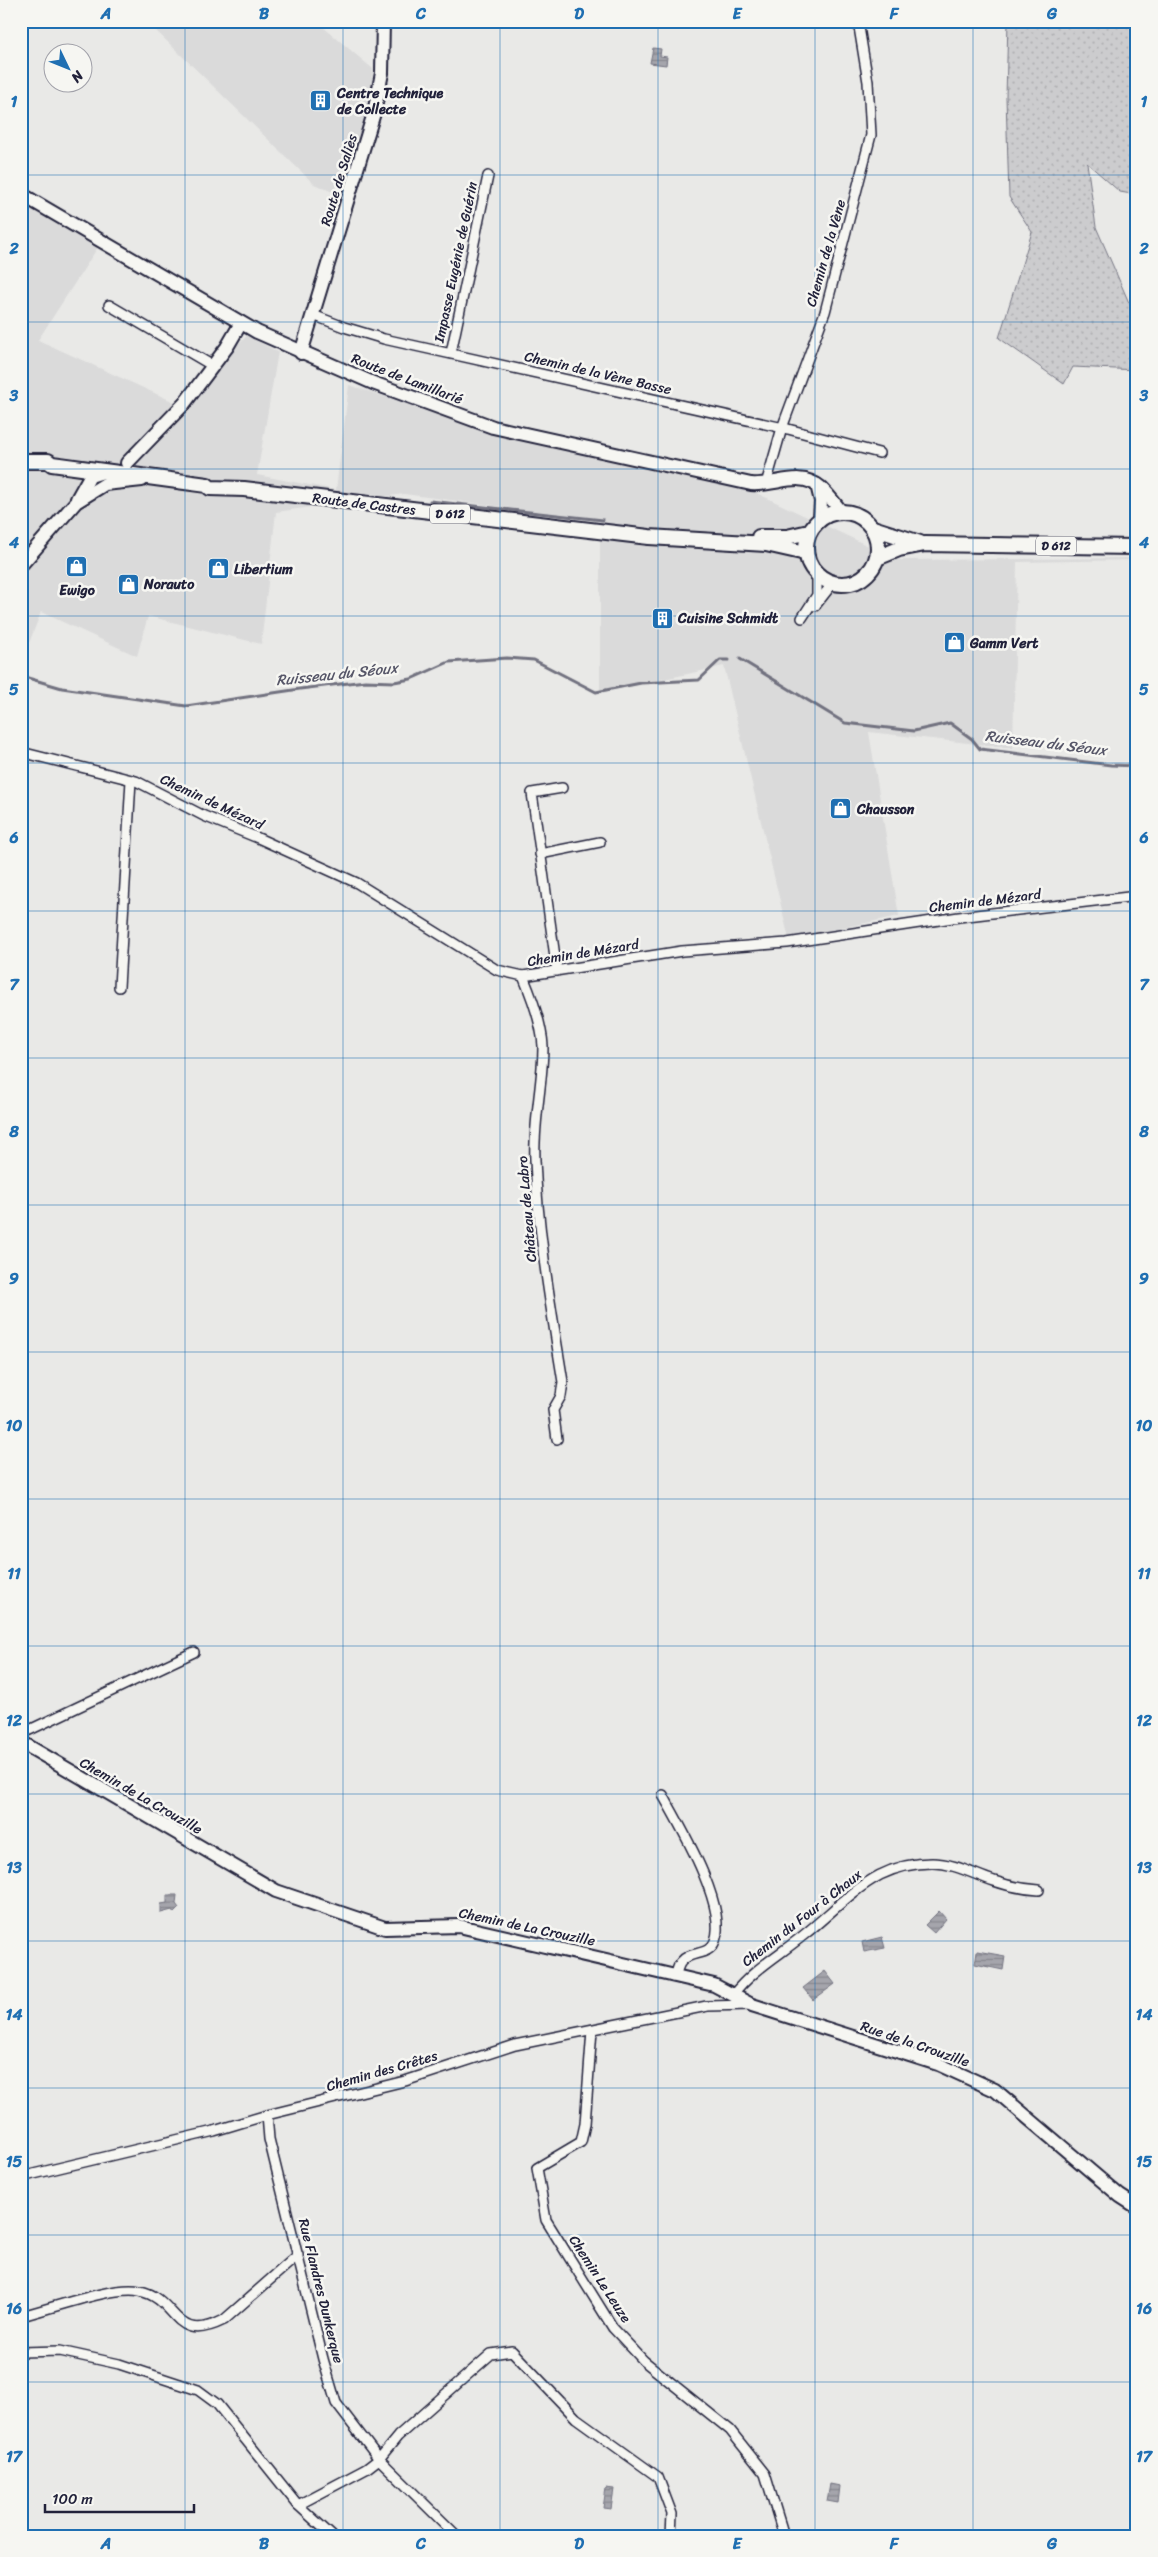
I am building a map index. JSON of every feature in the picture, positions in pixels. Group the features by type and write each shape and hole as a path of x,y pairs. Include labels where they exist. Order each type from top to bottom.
{"main road":[{"name":"Route de Castres","path":"21,461 48,461 52,464 103,472 207,484 210,488 244,489 669,539 766,544 806,554"},
{"path":"841,511 860,516 872,528 877,543 877,558 872,568 860,579 844,584 833,583 818,574 806,554 809,532 820,518 841,511"},
{"name":"D 612","path":"872,528 925,544"},
{"name":"Route de Castres","path":"604,530 767,537 787,537 809,532"},
{"name":"D 612","path":"877,558 899,549 925,544 1137,547"}],"street":[{"name":"Route de Saliès","path":"302,353 374,113 382,73 383,21"},
{"name":"Chemin de la Vène","path":"766,484 782,428 825,312 871,135 868,82 858,21"},
{"name":"Impasse Eugénie de Guérin","path":"451,353 488,176"},
{"name":"Route de Lamillarié","path":"21,194 241,323 302,353 493,427 720,478 766,484 800,478 817,485"},
{"path":"109,305 214,366"},
{"name":"Chemin de la Vène Basse","path":"313,315 378,337 655,401 782,428 879,453"},
{"path":"127,463 170,421 214,366 241,323"},
{"path":"21,564 76,502 90,476 103,472"},
{"path":"76,502 105,484 171,480"},
{"path":"817,485 841,511"},
{"path":"817,485 821,501 820,518"},
{"path":"818,574 818,594 802,618 828,592 833,583"},
{"name":"Chemin de Mézard","path":"21,752 131,780 204,816 357,883 498,970 523,976 682,951 787,943 959,917 1137,896"},
{"path":"118,986 131,780"},
{"path":"558,971 532,793 562,788"},
{"path":"540,854 600,842"},
{"name":"Château de Labro","path":"523,976 530,992 543,1043 534,1154 536,1193 563,1382 561,1396 553,1410 557,1439"},
{"path":"21,1734 194,1652"},
{"name":"Chemin de La Crouzille","path":"21,1742 276,1891 384,1928 460,1926 568,1950 672,1977 714,1985 734,1996"},
{"path":"663,1796 700,1861 718,1922 715,1942 706,1952 690,1956 681,1962 675,1976 672,1977"},
{"name":"Chemin du Four à Chaux","path":"734,1996 750,1976 868,1882 895,1869 909,1865 938,1864 956,1867 1006,1885 1039,1890"},
{"name":"Rue de la Crouzille","path":"734,1996 752,2006 938,2064 995,2090 1120,2196 1137,2207"},
{"name":"Chemin des Crêtes","path":"21,2177 214,2132 267,2115 405,2081 515,2045 707,2006 752,2006"},
{"name":"Chemin Le Leuze","path":"592,2030 585,2124 581,2142 537,2168 546,2220 613,2328 644,2361 730,2430 765,2474 784,2536"},
{"name":"Rue Flandres Dunkerque","path":"267,2115 269,2139 322,2359 336,2403 379,2459 457,2536"},
{"path":"21,2316 122,2290 140,2291 158,2297 184,2325 210,2327 224,2320 298,2255"},
{"path":"21,2352 60,2351 119,2364 198,2390 217,2404 298,2504 332,2536"},
{"path":"298,2504 366,2469 379,2459 398,2436 491,2354 512,2351 576,2418 658,2477 672,2514 671,2536"}],"shaded area":[{"path":"146,21 316,21 373,69 370,97 342,196 314,184"},
{"path":"1008,21 1137,21 1137,195 1120,192 1087,163 1096,227 1137,321 1137,370 1073,367 1064,384 999,338 1032,232 1009,197 1006,97"},
{"path":"653,48 661,49 660,56 667,57 666,65 650,63"},
{"path":"21,201 98,247 38,340 174,402 247,336 278,352 257,475 336,490 349,385 501,434 750,490 898,560 1137,558 1137,560 1017,562 1013,748 869,732 899,916 789,939 724,666 600,693 600,520 404,494 276,512 261,644 148,616 137,656 41,612 21,664"},
{"path":"167,1895 177,1895 176,1904 179,1908 174,1913 172,1910 161,1913 161,1904 167,1903"},
{"path":"939,1911 946,1919 934,1933 925,1925"},
{"path":"882,1937 885,1948 864,1952 862,1942"},
{"path":"977,1951 1005,1956 1003,1970 975,1964"},
{"path":"825,1971 835,1984 813,2000 803,1988"},
{"path":"830,2484 840,2486 838,2503 827,2501"},
{"path":"606,2488 614,2489 611,2509 603,2508"}],"waterway":[{"path":"430,501 603,520"},
{"name":"Ruisseau du Séoux","path":"21,676 62,688 186,706 365,681 394,682 411,679 449,662 507,658 534,660 596,692 641,683 699,680 720,660 729,660"},
{"name":"Ruisseau du Séoux","path":"740,659 845,723 914,731 950,723 972,739 980,749 1111,765 1137,766"}],"place":[{"name":"Centre Technique de Collecte","path":"321,101"},
{"name":"Ewigo","path":"77,567"},
{"name":"Libertium","path":"218,569"},
{"name":"Norauto","path":"128,584"},
{"name":"Cuisine Schmidt","path":"662,618"},
{"name":"Gamm Vert","path":"954,643"},
{"name":"Chausson","path":"841,809"}]}
